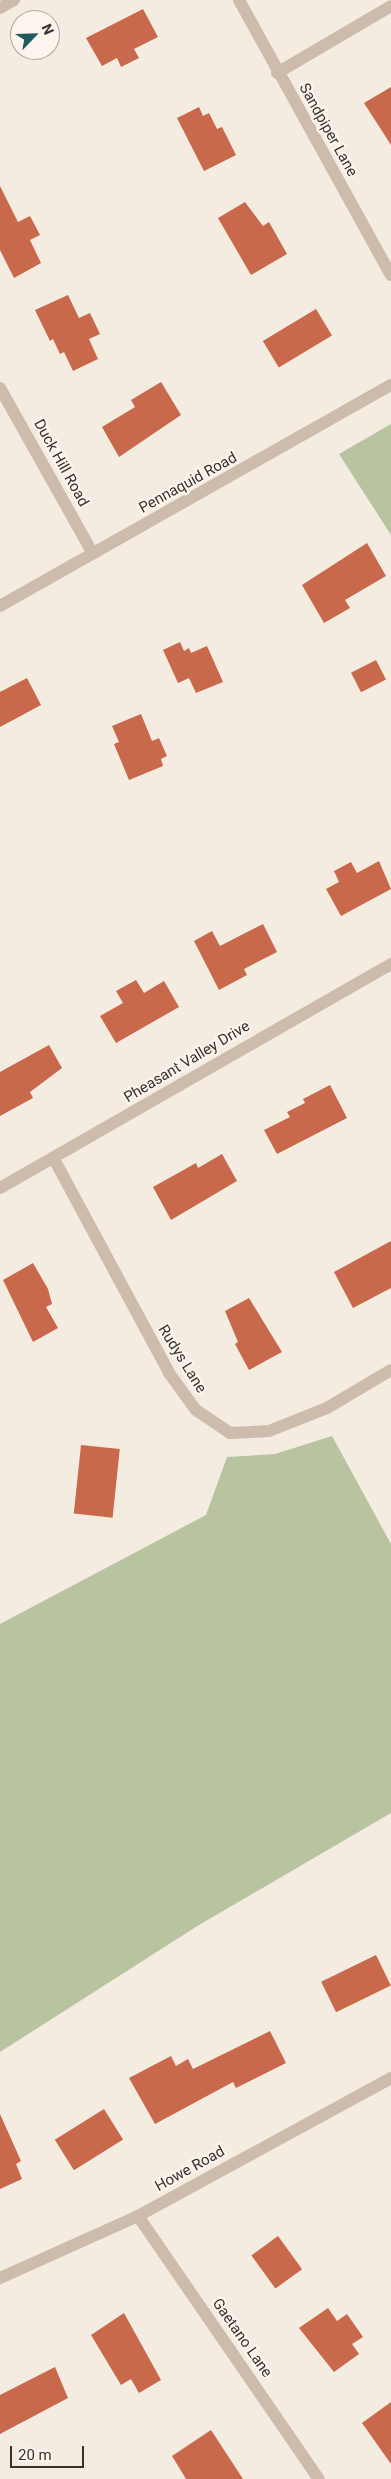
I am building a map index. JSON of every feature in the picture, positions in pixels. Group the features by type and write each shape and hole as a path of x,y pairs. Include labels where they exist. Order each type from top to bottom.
{"street":[{"path":"0,8 14,0"},
{"name":"Sandpiper Lane","path":"239,0 277,73 391,276"},
{"path":"277,73 391,6"},
{"name":"Pennaquid Road","path":"0,606 391,386"},
{"name":"Duck Hill Road","path":"0,388 93,554"},
{"name":"Pheasant Valley Drive","path":"0,1188 54,1159 391,964"},
{"name":"Rudys Lane","path":"54,1159 169,1373 196,1410 230,1433 269,1431 327,1408 391,1370"},
{"name":"Howe Road","path":"0,2278 138,2216 391,2078"},
{"name":"Gaetano Lane","path":"138,2216 319,2479"}],"green space":[{"path":"391,424 391,535 339,454"},
{"path":"332,1436 391,1544 391,1813 199,1925 0,2052 0,1624 206,1515 227,1457 275,1454"}],"building":[{"path":"143,9 158,37 134,49 139,58 121,67 117,58 102,66 86,38"},
{"path":"391,87 391,145 364,103"},
{"path":"199,107 203,116 209,113 217,129 222,127 236,155 204,171 177,118"},
{"path":"0,186 18,222 30,216 40,235 30,240 41,263 14,278 0,250"},
{"path":"245,202 263,226 269,222 287,254 251,275 218,218"},
{"path":"68,295 79,318 90,313 100,334 89,339 98,359 73,371 64,352 60,354 53,339 50,341 35,310"},
{"path":"316,309 332,336 279,368 263,341"},
{"path":"161,382 181,415 119,457 102,427 135,407 131,400"},
{"path":"367,543 386,576 345,600 350,608 324,623 302,585"},
{"path":"180,642 184,651 189,648 191,653 207,646 223,682 196,693 189,678 178,683 163,650"},
{"path":"376,660 386,680 361,692 351,673"},
{"path":"27,678 41,705 0,727 0,692"},
{"path":"141,714 152,741 159,738 167,756 161,759 163,766 129,780 114,744 119,742 112,726"},
{"path":"379,861 391,889 341,916 326,889 339,882 334,871 351,862 357,873"},
{"path":"263,924 277,952 244,969 247,975 219,990 194,941 212,931 220,946"},
{"path":"136,980 144,993 164,981 179,1007 116,1043 100,1016 123,1003 116,991"},
{"path":"49,1045 62,1068 30,1092 33,1098 0,1116 0,1072"},
{"path":"330,1085 347,1118 277,1154 264,1130 290,1117 287,1112 305,1103 303,1099"},
{"path":"222,1154 237,1181 171,1220 153,1187 196,1163 198,1168"},
{"path":"391,1241 391,1288 353,1308 334,1272"},
{"path":"33,1263 48,1289 52,1304 46,1307 58,1328 33,1342 3,1280"},
{"path":"249,1298 282,1352 249,1370 235,1344 238,1342 225,1311"},
{"path":"81,1445 120,1449 113,1518 74,1514"},
{"path":"376,1955 391,1986 336,2012 321,1982"},
{"path":"270,2031 286,2063 236,2088 233,2082 155,2124 129,2078 171,2056 176,2066 188,2059 193,2069"},
{"path":"104,2109 123,2140 74,2170 55,2140"},
{"path":"0,2114 21,2161 16,2164 22,2179 0,2189"},
{"path":"278,2236 302,2269 275,2289 251,2255"},
{"path":"328,2308 337,2321 347,2314 363,2337 352,2344 359,2354 334,2372 299,2328"},
{"path":"124,2313 161,2380 139,2393 131,2379 121,2385 91,2335"},
{"path":"55,2367 68,2398 0,2434 0,2395"},
{"path":"391,2402 391,2464 362,2423"},
{"path":"211,2430 243,2479 186,2479 172,2456"}]}
